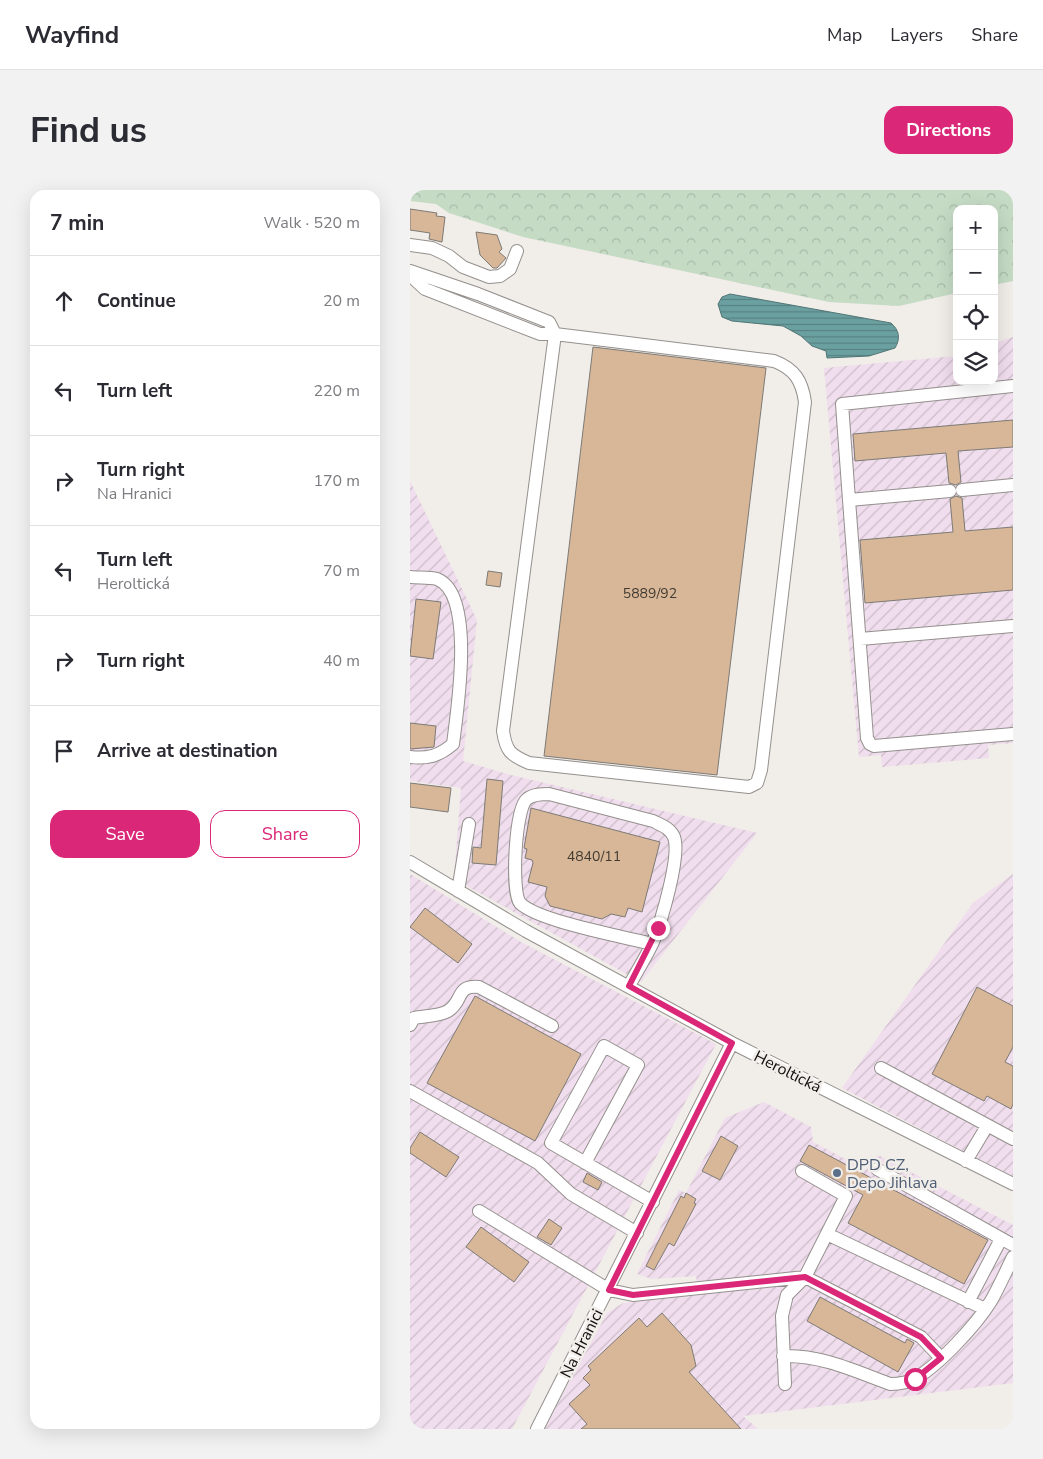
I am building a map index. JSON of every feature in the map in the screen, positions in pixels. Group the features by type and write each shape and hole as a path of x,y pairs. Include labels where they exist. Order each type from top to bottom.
{"street":[{"path":"410,245 432,248 449,256 463,268 489,277 500,276 510,270 517,251"},
{"path":"410,271 478,294 549,322 555,334 503,731 506,746 514,757 529,763 749,787 757,783 761,770 805,402 803,386 795,373 785,365 774,361 555,334 540,334 426,289 410,275"},
{"path":"1013,386 842,404 867,738 870,744 874,746 1013,734"},
{"path":"849,500 1013,485"},
{"path":"410,577 438,580 450,592 458,605 462,655 453,744 440,755 423,759 410,757"},
{"path":"860,639 1013,626"},
{"path":"629,986 652,944 658,928 676,850 673,836 666,827 653,821 549,794 539,794 527,799 523,804 518,822 514,891 520,903 545,917 652,944"},
{"path":"458,891 469,824"},
{"name":"Heroltická","path":"410,862 526,931 732,1043 1013,1184"},
{"path":"410,1025 414,1018 447,1012 453,1007 462,991 469,986 480,987 552,1026"},
{"name":"Na Hranici","path":"537,1429 638,1233 732,1043"},
{"path":"585,1163 638,1065 604,1046 551,1143 585,1163 653,1202"},
{"path":"881,1068 1013,1138"},
{"path":"410,1091 538,1162 571,1194 638,1233"},
{"path":"966,1160 988,1126"},
{"path":"877,1170 1013,1245"},
{"path":"785,1384 782,1316 787,1296 805,1277 846,1196 802,1172"},
{"path":"479,1211 609,1290 633,1295 805,1277 921,1337 941,1358"},
{"path":"827,1234 985,1309"},
{"path":"968,1302 1001,1239"},
{"path":"783,1356 806,1355 824,1359 890,1384 902,1384 915,1379 941,1358 985,1309 1013,1257"}],"shaded area":[{"path":"1013,337 1013,743 988,745 989,758 882,767 881,755 859,757 824,368 953,356 953,385 998,385 998,342"},
{"path":"410,481 477,620 463,761 511,775 757,833 641,982 454,879 461,788 410,781"},
{"path":"410,874 521,942 716,1044 512,1429 410,1429"},
{"path":"1013,874 1013,1177 842,1088 973,903"},
{"path":"764,1102 811,1127 813,1142 866,1170 878,1155 1013,1225 1013,1383 743,1416 758,1429 544,1429 607,1313 623,1303 699,1295 696,1276 652,1279 637,1274 679,1190 686,1193 725,1118"}],"green space":[{"path":"410,190 1013,190 1013,281 998,284 998,205 953,205 953,294 899,306 829,302 523,237 449,213 436,204 410,201"}],"water":[{"path":"730,294 891,323 896,328 898,341 895,348 869,356 827,358 826,351 812,346 801,336 783,326 732,321 722,317 718,304 722,297"}],"building":[{"path":"410,209 437,213 436,216 445,217 442,242 429,239 430,233 410,230"},
{"path":"476,232 497,235 502,249 499,252 506,258 497,268 493,268 480,255"},
{"path":"593,347 766,368 717,775 544,756"},
{"path":"1013,420 1013,447 958,451 961,482 956,485 949,483 946,453 855,461 853,434"},
{"path":"956,496 962,498 965,531 1013,527 1013,590 865,603 860,540 953,532 950,499"},
{"path":"488,571 502,573 500,587 486,585"},
{"path":"416,599 441,602 433,659 410,656"},
{"path":"410,723 436,726 434,747 410,749"},
{"path":"487,779 503,781 496,865 472,863 473,847 481,848"},
{"path":"410,783 451,788 448,812 410,807"},
{"path":"531,808 660,842 642,912 628,908 625,917 611,914 602,919 550,906 545,896 547,887 528,882 533,863 532,860 525,858 527,849 524,848"},
{"path":"425,908 472,944 458,963 410,927"},
{"path":"977,987 1013,1006 1013,1047 1005,1062 1013,1066 1013,1104 1011,1109 987,1096 984,1101 932,1074"},
{"path":"475,996 581,1054 535,1141 427,1083"},
{"path":"420,1132 459,1157 446,1177 410,1153 410,1148"},
{"path":"721,1136 738,1146 720,1180 702,1171"},
{"path":"809,1145 988,1240 964,1284 848,1223 863,1195 800,1161"},
{"path":"587,1173 602,1182 598,1190 583,1182"},
{"path":"686,1193 696,1199 694,1203 696,1204 674,1246 669,1243 654,1270 646,1266 681,1196 684,1198"},
{"path":"549,1219 562,1228 551,1245 537,1237"},
{"path":"481,1227 529,1262 514,1282 466,1247"},
{"path":"820,1297 905,1343 907,1339 914,1343 898,1372 807,1321"},
{"path":"662,1313 691,1345 696,1366 689,1372 741,1429 581,1429 587,1424 569,1404 590,1385 583,1378 591,1370 588,1366 639,1318 647,1327"}],"place":[{"name":"DPD CZ, Depo Jihlava","path":"837,1173"}],"route":[{"path":"658,928 652,944 629,986 732,1043 609,1290 633,1295 805,1277 921,1337 941,1358 915,1379"}]}
